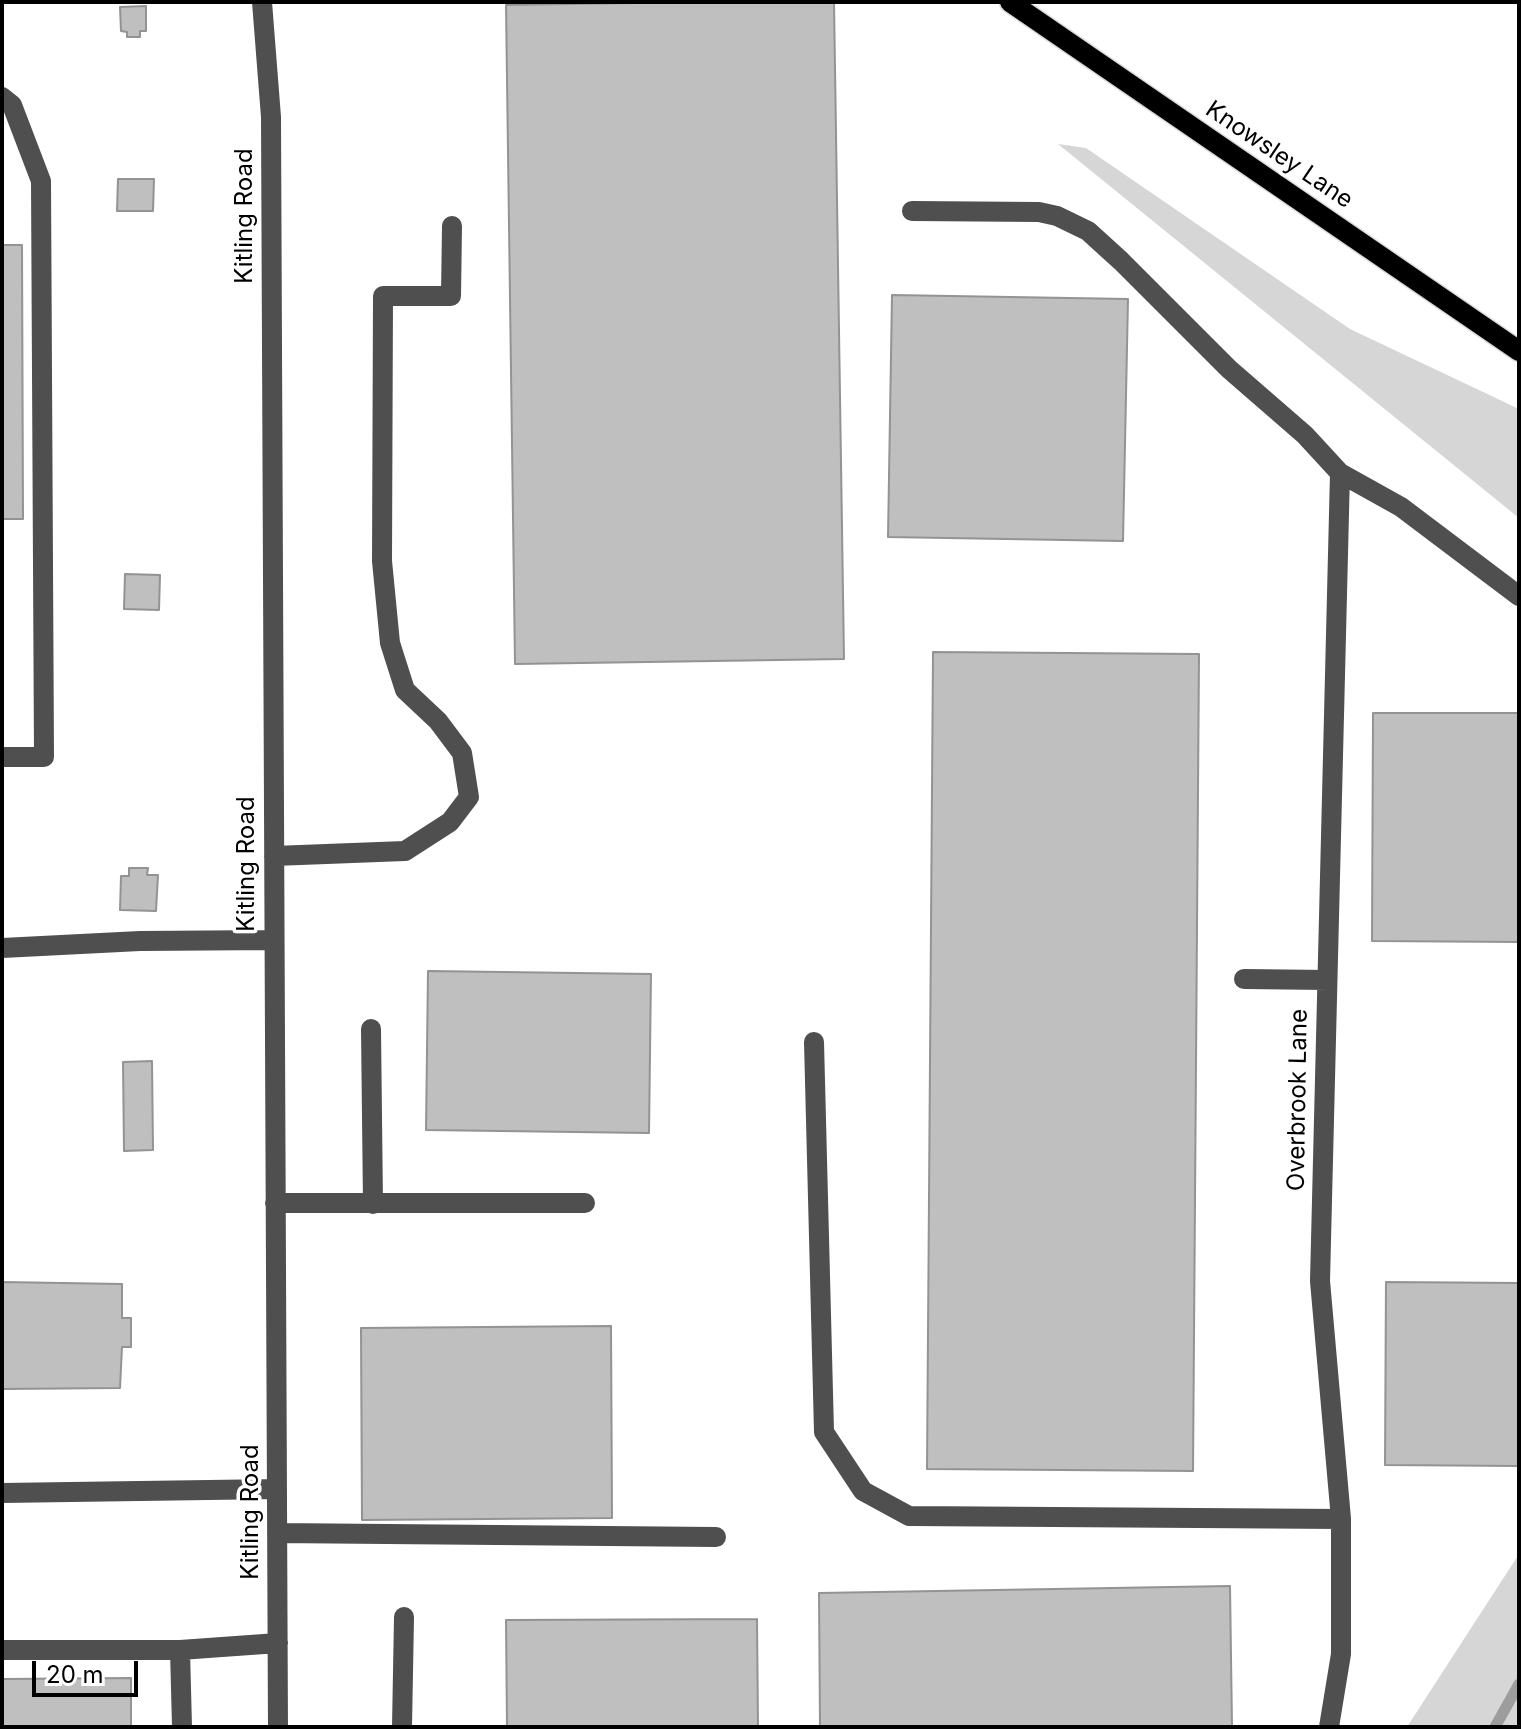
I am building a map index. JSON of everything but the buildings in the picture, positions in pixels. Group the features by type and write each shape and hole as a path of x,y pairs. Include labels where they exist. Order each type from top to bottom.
{"main road":[{"name":"Knowsley Lane","path":"1010,2 1519,351"}],"street":[{"name":"Kitling Road","path":"262,2 271,117 278,1727"},
{"path":"2,97 12,105 41,181 44,757 2,757"},
{"path":"912,211 1039,212 1057,216 1088,231 1229,369 1305,435 1340,473 1401,507 1519,596"},
{"path":"274,856 405,851 450,822 469,797 462,753 438,721 405,690 390,643 382,561 383,296 451,296 452,226"},
{"name":"Overbrook Lane","path":"1329,1727 1341,1654 1341,1519 1320,1281 1340,473"},
{"path":"2,948 140,941 273,940"},
{"path":"1244,979 1327,980"},
{"path":"371,1029 373,1204"},
{"path":"814,1042 824,1432 863,1491 909,1516 1341,1519"},
{"path":"275,1203 585,1203"},
{"path":"2,1493 277,1489"},
{"path":"277,1533 716,1537"},
{"path":"402,1727 404,1617"},
{"path":"2,1650 180,1650 278,1643"},
{"path":"180,1650 182,1727"}],"shaded area":[{"path":"1058,144 1086,148 1350,329 1519,409 1519,518"},
{"path":"1519,1554 1519,1727 1407,1727"}],"waterway":[{"path":"1495,1727 1519,1684"}]}
